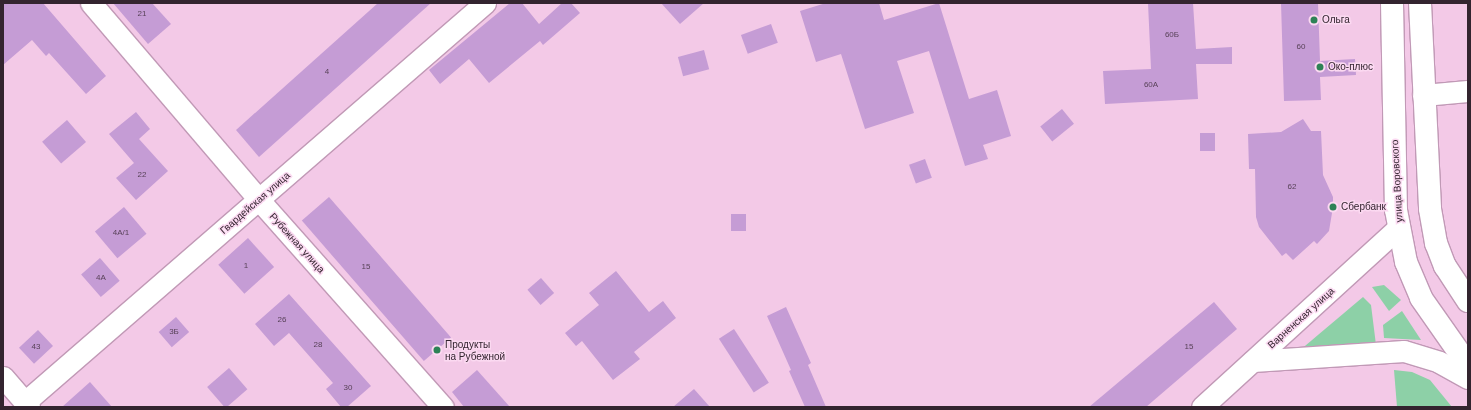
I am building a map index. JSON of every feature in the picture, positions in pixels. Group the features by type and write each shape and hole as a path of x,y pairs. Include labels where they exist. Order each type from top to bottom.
{"main road":[{"name":"улица Воровского","path":"1392,3 1396,200 1399,227 1406,262 1421,298 1468,365"},
{"path":"1420,3 1423,95 1430,209 1436,243 1451,279 1468,301"}],"street":[{"name":"Рубежная улица","path":"91,3 258,200 443,407"},
{"name":"Гвардейская улица","path":"27,405 258,200 485,3"},
{"path":"1423,95 1468,90"},
{"name":"Варненская улица","path":"1202,407 1399,227"},
{"path":"1253,361 1404,351 1439,362 1468,378"},
{"path":"3,377 27,405"}],"green space":[{"path":"1384,285 1401,300 1389,311 1372,287"},
{"path":"1363,297 1371,305 1376,345 1299,351"},
{"path":"1402,311 1421,340 1384,338 1383,325"},
{"path":"1394,370 1412,372 1430,380 1452,407 1397,407"}],"building":[{"path":"3,3 43,3 106,76 86,94 49,53 46,56 32,40 3,65"},
{"path":"113,3 152,3 171,24 148,44"},
{"path":"378,3 431,3 259,157 236,130"},
{"path":"510,3 522,3 539,24 562,3 571,3 580,13 543,45 540,41 489,83 469,59 440,84 429,70"},
{"path":"661,3 704,3 680,24"},
{"path":"826,3 879,3 884,20 939,3 969,99 997,90 1011,136 983,145 988,159 965,166 929,51 897,61 914,113 865,129 841,54 816,62 800,11"},
{"path":"1148,3 1193,3 1196,49 1232,47 1232,64 1196,64 1198,99 1105,104 1103,71 1151,69"},
{"path":"1281,3 1318,3 1320,61 1355,59 1356,75 1320,77 1321,100 1284,101"},
{"path":"771,24 778,43 748,54 741,35"},
{"path":"704,50 709,69 683,76 678,57"},
{"path":"1062,109 1074,124 1052,141 1040,127"},
{"path":"136,112 150,129 139,139 168,171 136,200 116,178 134,163 109,134"},
{"path":"1303,119 1311,131 1321,131 1323,175 1333,197 1333,207 1329,231 1317,244 1314,241 1293,260 1286,253 1282,256 1259,227 1256,217 1255,169 1249,169 1248,134 1281,132"},
{"path":"67,120 86,142 61,164 42,142"},
{"path":"1200,133 1215,133 1215,151 1200,151"},
{"path":"925,159 932,178 916,184 909,165"},
{"path":"329,197 451,337 424,361 302,221"},
{"path":"124,207 146,234 117,258 95,231"},
{"path":"731,214 746,214 746,231 731,231"},
{"path":"248,238 274,267 244,294 218,265"},
{"path":"100,258 120,281 101,297 81,274"},
{"path":"616,271 649,312 663,301 676,318 634,352 640,359 613,380 582,341 576,346 565,333 599,305 589,293"},
{"path":"541,278 554,293 541,305 527,290"},
{"path":"289,294 371,386 347,407 341,407 326,389 333,383 289,333 274,346 255,324"},
{"path":"1214,302 1237,329 1146,407 1089,407"},
{"path":"786,307 811,363 808,365 826,407 805,407 789,371 791,370 767,316"},
{"path":"176,317 189,332 172,347 159,332"},
{"path":"734,329 769,383 754,392 719,339"},
{"path":"38,330 53,346 34,364 19,348"},
{"path":"229,368 247,389 227,407 224,407 207,387"},
{"path":"477,370 510,407 464,407 452,392"},
{"path":"90,382 112,407 62,407"},
{"path":"694,389 710,407 673,407"}],"place":[{"name":"Ольга","path":"1314,20"},
{"name":"Око-плюс","path":"1320,67"},
{"name":"Сбербанк","path":"1333,207"},
{"name":"Продукты на Рубежной","path":"437,350"}]}
